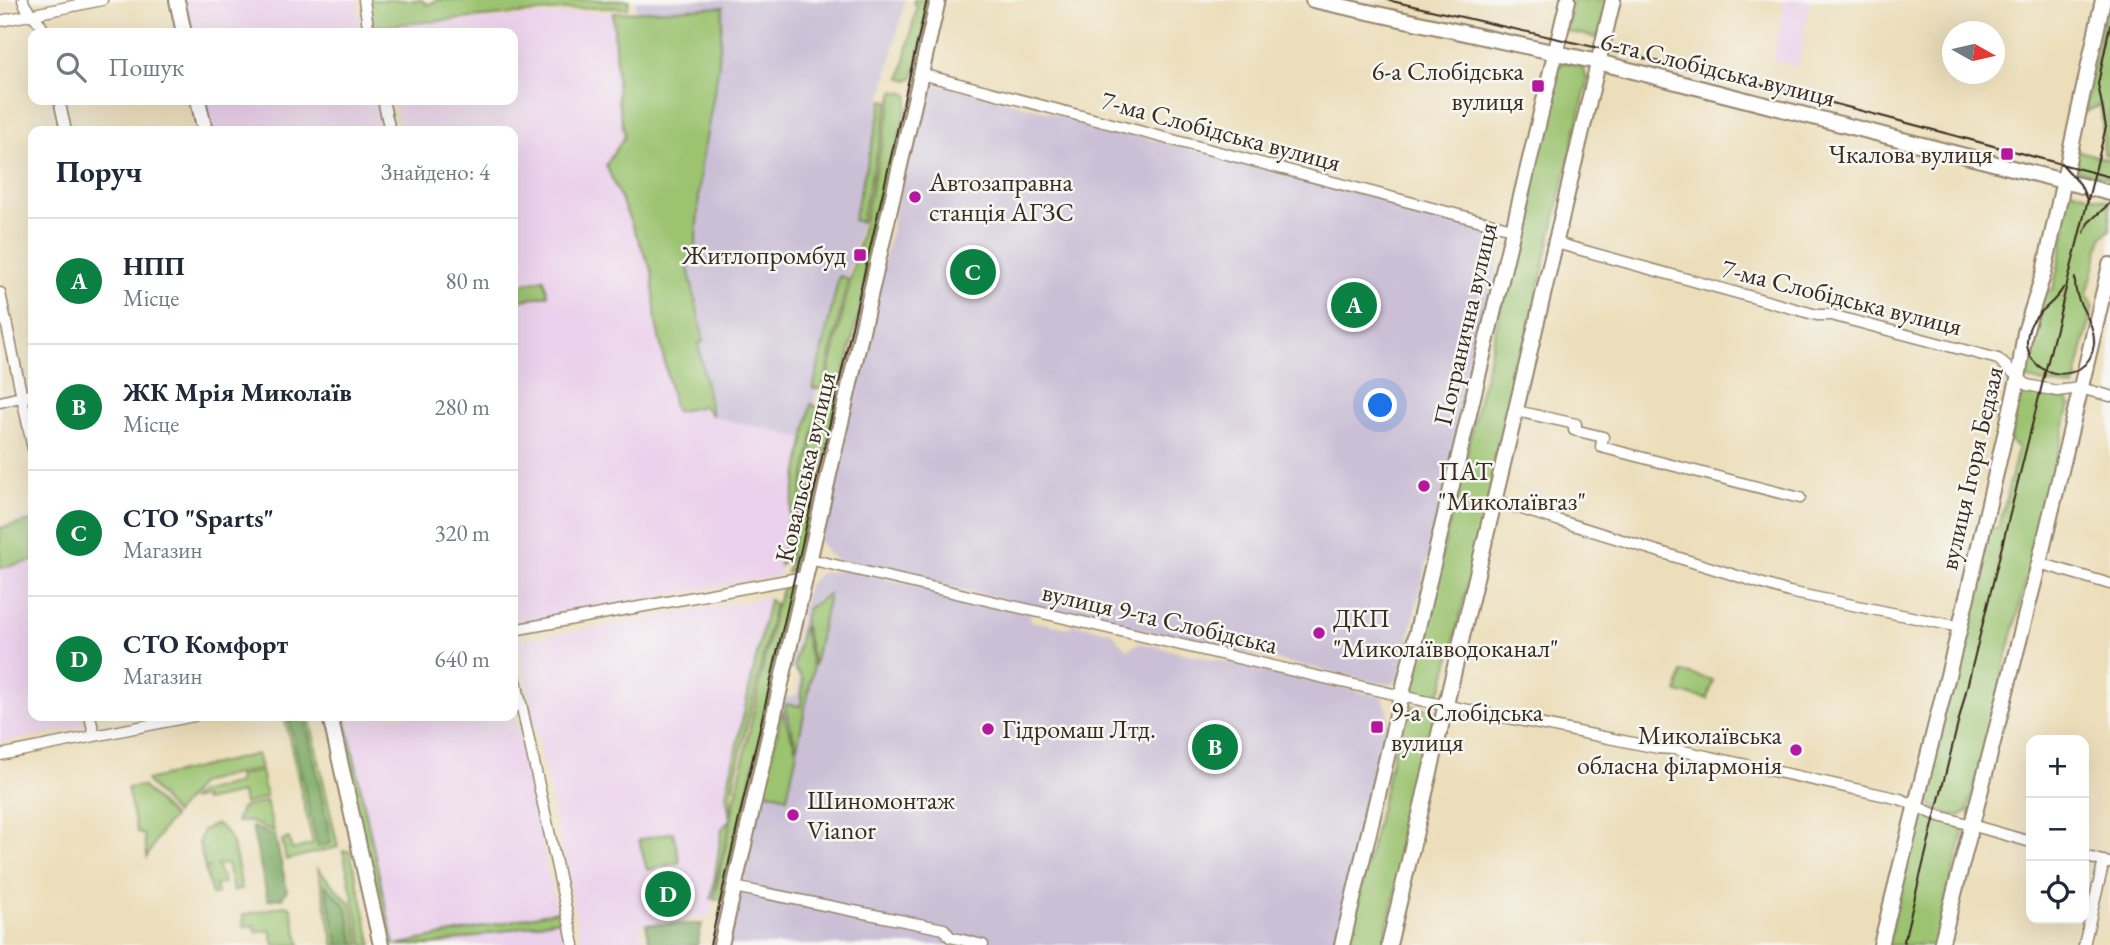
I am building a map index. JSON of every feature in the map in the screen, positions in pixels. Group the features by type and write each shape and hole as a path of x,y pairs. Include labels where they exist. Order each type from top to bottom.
{"street":[{"path":"23,0 25,8 40,20 42,28"},
{"path":"0,21 102,0"},
{"path":"177,0 183,28"},
{"path":"364,0 368,28"},
{"name":"Ковальська вулиця","path":"722,945 938,0"},
{"name":"6-та Слобідська вулиця","path":"1312,0 1598,62 2110,193"},
{"name":"Погранична вулиця","path":"1342,945 1568,0"},
{"path":"1389,945 1613,0"},
{"name":"вулиця Ігоря Бедзая","path":"1881,945 1960,628 2018,379 2025,332 2044,272 2103,0"},
{"name":"7-ма Слобідська вулиця","path":"921,74 1512,229"},
{"path":"60,105 64,126"},
{"path":"199,105 204,126"},
{"path":"384,105 389,126"},
{"name":"7-ма Слобідська вулиця","path":"1556,243 1817,315 1831,315 1998,359 2018,379 2048,390 2080,388 2110,396"},
{"path":"1941,945 2039,563 2110,265"},
{"path":"0,293 28,425"},
{"path":"0,402 28,395"},
{"path":"1516,411 1576,424 1574,430 1603,437 1601,447 1800,498"},
{"path":"1493,500 1789,592 1960,628"},
{"name":"вулиця 9-та Слобідська","path":"809,559 1401,696 1674,749 1900,799 1970,826 2026,841"},
{"path":"2039,563 2110,584"},
{"path":"518,629 804,578"},
{"path":"518,690 573,945"},
{"path":"91,721 94,734"},
{"path":"0,755 165,721"},
{"path":"331,721 381,945"},
{"path":"2084,945 2107,862 2089,857"},
{"path":"734,887 944,929 950,937 983,945"}],"shaded area":[{"path":"182,0 357,0 362,28 188,28"},
{"path":"636,0 905,0 853,220 861,222 848,279 839,277 807,439 712,416 698,343 702,332 688,267 690,256 694,256 701,165 718,71 636,12"},
{"path":"1785,0 1810,0 1798,66 1773,60"},
{"path":"587,12 613,13 618,101 625,136 606,165 652,271 656,322 676,411 704,406 709,415 807,439 779,576 518,622 518,126 401,126 396,105 518,105 518,28 379,26"},
{"path":"943,85 1494,228 1500,233 1503,243 1399,679 1392,684 1385,684 843,563 830,556 819,537 922,99 932,86"},
{"path":"205,105 381,105 386,126 210,126"},
{"path":"28,519 28,721 83,721 84,725 0,743 0,526"},
{"path":"846,570 1030,612 1031,621 1069,628 1072,624 1111,632 1127,650 1139,643 1382,697 1388,710 1389,725 1337,945 728,945 738,897 748,886 744,874 784,699 798,694 800,678 790,667 808,585 820,573"},
{"path":"766,598 775,604 732,796 731,820 710,916 640,926 644,945 582,945 518,641"},
{"path":"345,721 515,721 557,911 394,945"},
{"path":"563,919 569,945 433,945"}],"green space":[{"path":"367,0 422,0 427,5 437,0 629,0 628,8 587,8 370,27"},
{"path":"914,0 931,0 914,77 909,80 901,78 917,5 913,3"},
{"path":"1573,0 1607,0 1598,38 1566,31"},
{"path":"2107,0 2110,0 2110,155 2104,154 2101,105 2085,112"},
{"path":"723,7 718,71 701,165 695,256 690,256 688,267 702,332 703,342 698,343 712,416 704,406 675,412 656,322 652,271 606,165 625,136 618,101 613,13"},
{"path":"1565,62 1581,65 1588,80 1443,687 1437,694 1426,695 1416,691 1411,684 1559,65"},
{"path":"894,91 909,97 800,566 787,573 801,494"},
{"path":"883,100 889,101 861,222 853,220"},
{"path":"2073,149 2110,160 2110,179 2073,169"},
{"path":"2070,190 2110,201 2110,230 2102,237 2087,295 2093,305 2074,388 2022,378 2041,292 2053,289 2067,226 2059,220"},
{"path":"839,276 848,279 823,389 813,389"},
{"path":"544,279 548,295 518,301 518,285"},
{"path":"2029,389 2050,398 2065,397 2070,405 1968,811 1960,816 1932,807 1924,791 1988,530 1999,527 2018,449 2010,441 2021,391"},
{"path":"811,404 819,408 787,561 780,565"},
{"path":"28,522 28,562 0,568 0,528"},
{"path":"795,585 724,900 714,900 775,609 783,587"},
{"path":"829,594 814,666 804,621 807,609"},
{"path":"769,600 775,604 732,790 731,820 711,900 722,829 730,819 726,794"},
{"path":"803,625 813,670 797,748 785,709 786,704 801,706 803,680 794,667"},
{"path":"1682,672 1713,680 1708,699 1677,692"},
{"path":"1405,704 1437,711 1383,945 1348,945"},
{"path":"782,711 797,752 787,797 764,791"},
{"path":"285,721 310,721 338,847 286,860 282,840 289,838 292,850 313,844"},
{"path":"289,721 306,721 331,843 318,847"},
{"path":"336,721 345,721 350,738 394,945 385,945"},
{"path":"257,754 261,768 200,783 175,814 146,780"},
{"path":"261,771 266,797 244,804 242,793 204,801 203,797 190,800 198,793 239,783 238,776"},
{"path":"142,786 173,817 162,830 147,857 144,835 137,832 127,788"},
{"path":"266,801 274,831 248,821 236,822 241,808"},
{"path":"1926,814 1962,827 1963,834 1934,945 1887,945 1918,818"},
{"path":"216,824 223,828 232,843 242,889 233,891 227,864 217,865 224,883 215,885 217,894 212,895 205,869 211,867 205,868 199,842 203,830"},
{"path":"252,827 275,835 287,890 282,898 268,900"},
{"path":"673,832 680,862 647,870 639,840"},
{"path":"343,851 350,851 372,945 363,945"},
{"path":"318,869 351,904 360,945 334,945"},
{"path":"325,885 346,906 355,945 339,945"},
{"path":"287,905 291,908 300,945 274,945 270,930 256,932 253,925 244,927 243,915"},
{"path":"557,911 563,919 433,945 396,945"},
{"path":"646,924 702,924 697,945 650,945"}],"tram line":[{"path":"710,945 927,0"},
{"path":"1387,0 1787,91 2110,177"},
{"path":"1903,945 2106,127 2098,84 2110,25"},
{"path":"2061,163 2080,184 2088,202"},
{"path":"2084,233 2088,223 2110,203"},
{"path":"2063,288 2035,318 2029,329 2027,346 2032,359 2042,368 2054,373 2080,369 2089,359 2094,344 2092,327 2077,296 2075,278"}],"place":[{"name":"6-а Слобідська вулиця","path":"1538,86"},
{"name":"Чкалова вулиця","path":"2007,154"},
{"name":"Автозаправна станція АГЗС","path":"915,197"},
{"name":"Житлопромбуд","path":"860,255"},
{"name":"СТО \"Sparts\"","path":"973,272"},
{"name":"НПП","path":"1354,305"},
{"name":"ПАТ \"Миколаївгаз\"","path":"1424,486"},
{"name":"ДКП \"Миколаївводоканал\"","path":"1319,633"},
{"name":"9-а Слобідська вулиця","path":"1377,727"},
{"name":"Гідромаш Лтд.","path":"988,729"},
{"name":"ЖК Мрія Миколаїв","path":"1215,747"},
{"name":"Миколаївська обласна філармонія","path":"1796,750"},
{"name":"Шиномонтаж Vianor","path":"793,815"},
{"name":"СТО Комфорт","path":"668,894"}]}
